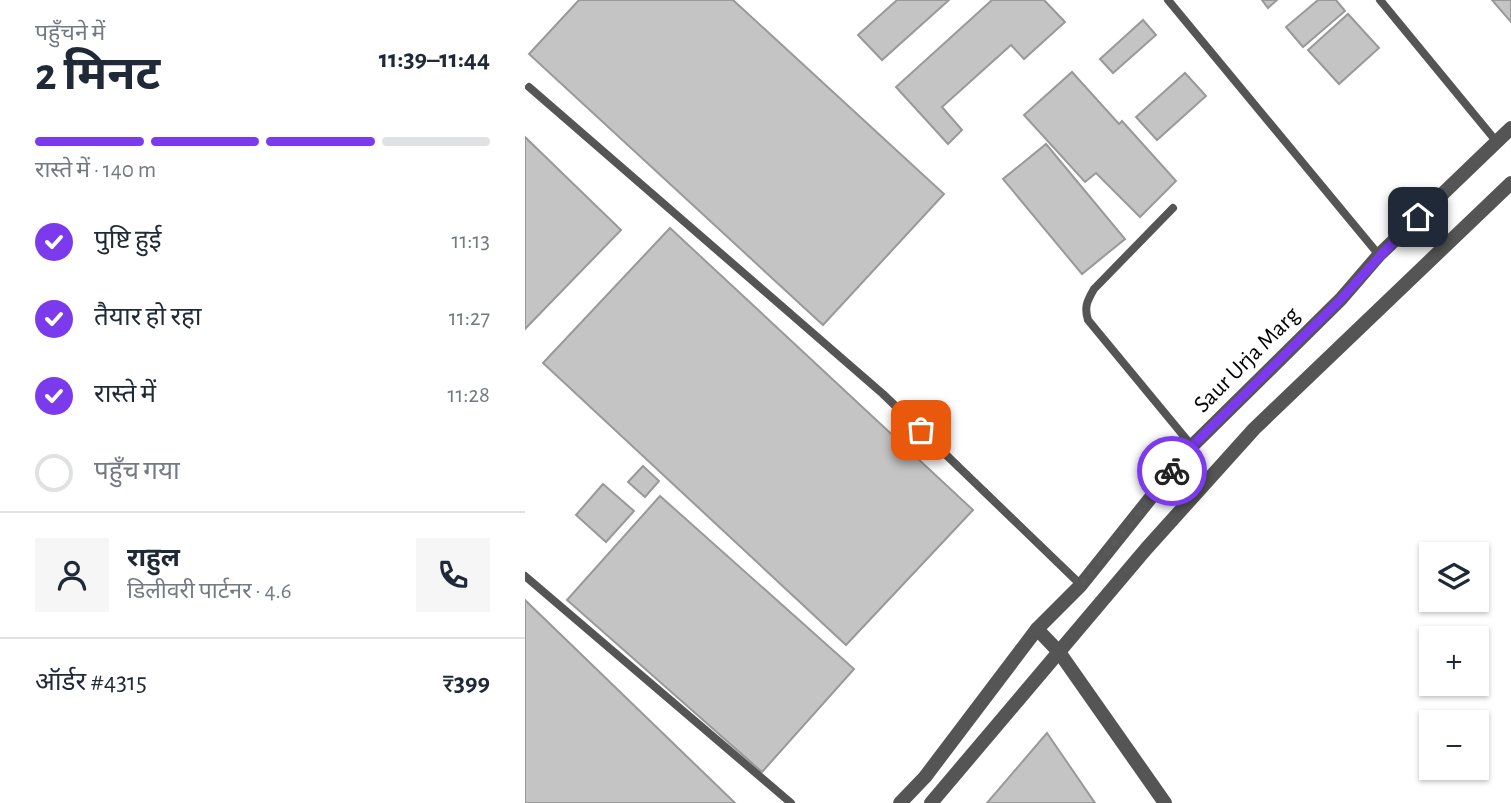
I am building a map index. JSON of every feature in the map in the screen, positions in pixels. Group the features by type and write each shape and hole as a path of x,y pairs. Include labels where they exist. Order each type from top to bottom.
{"street":[{"name":"Saur Urja Marg","path":"900,803 925,778 1037,629 1081,585 1192,446 1511,128"},
{"path":"932,803 1146,549 1254,429 1511,183"},
{"path":"1037,629 1059,652 1165,803"}],"lane":[{"path":"1168,0 1380,256"},
{"path":"1380,0 1496,141"},
{"path":"529,87 883,394 1081,585"},
{"path":"1173,208 1094,289 1086,303 1085,311 1088,320 1192,446"},
{"path":"525,576 791,803"}],"building":[{"path":"579,0 733,0 944,194 823,325 529,54"},
{"path":"897,0 949,0 882,60 858,35"},
{"path":"992,0 1044,0 1065,22 1024,59 1011,45 942,107 962,130 948,144 896,87"},
{"path":"1262,0 1277,0 1268,8"},
{"path":"1318,0 1336,0 1345,11 1303,47 1286,27"},
{"path":"1492,0 1511,0 1511,22"},
{"path":"1348,14 1379,48 1339,84 1308,50"},
{"path":"1143,20 1156,35 1113,73 1100,59"},
{"path":"1072,72 1119,124 1122,121 1176,181 1140,217 1096,173 1085,182 1024,115"},
{"path":"1185,73 1206,96 1157,140 1136,117"},
{"path":"525,137 621,230 525,329"},
{"path":"1046,144 1125,239 1082,274 1003,179"},
{"path":"670,228 973,510 846,645 543,363"},
{"path":"643,466 659,481 645,497 628,482"},
{"path":"603,484 634,511 606,542 576,515"},
{"path":"660,496 854,669 762,772 567,600"},
{"path":"525,600 735,803 525,803"},
{"path":"1047,733 1095,803 987,803"}],"way so far":[{"path":"921,430 1081,585 1172,471"}],"route":[{"path":"1172,471 1192,446 1341,299 1418,217"}]}
